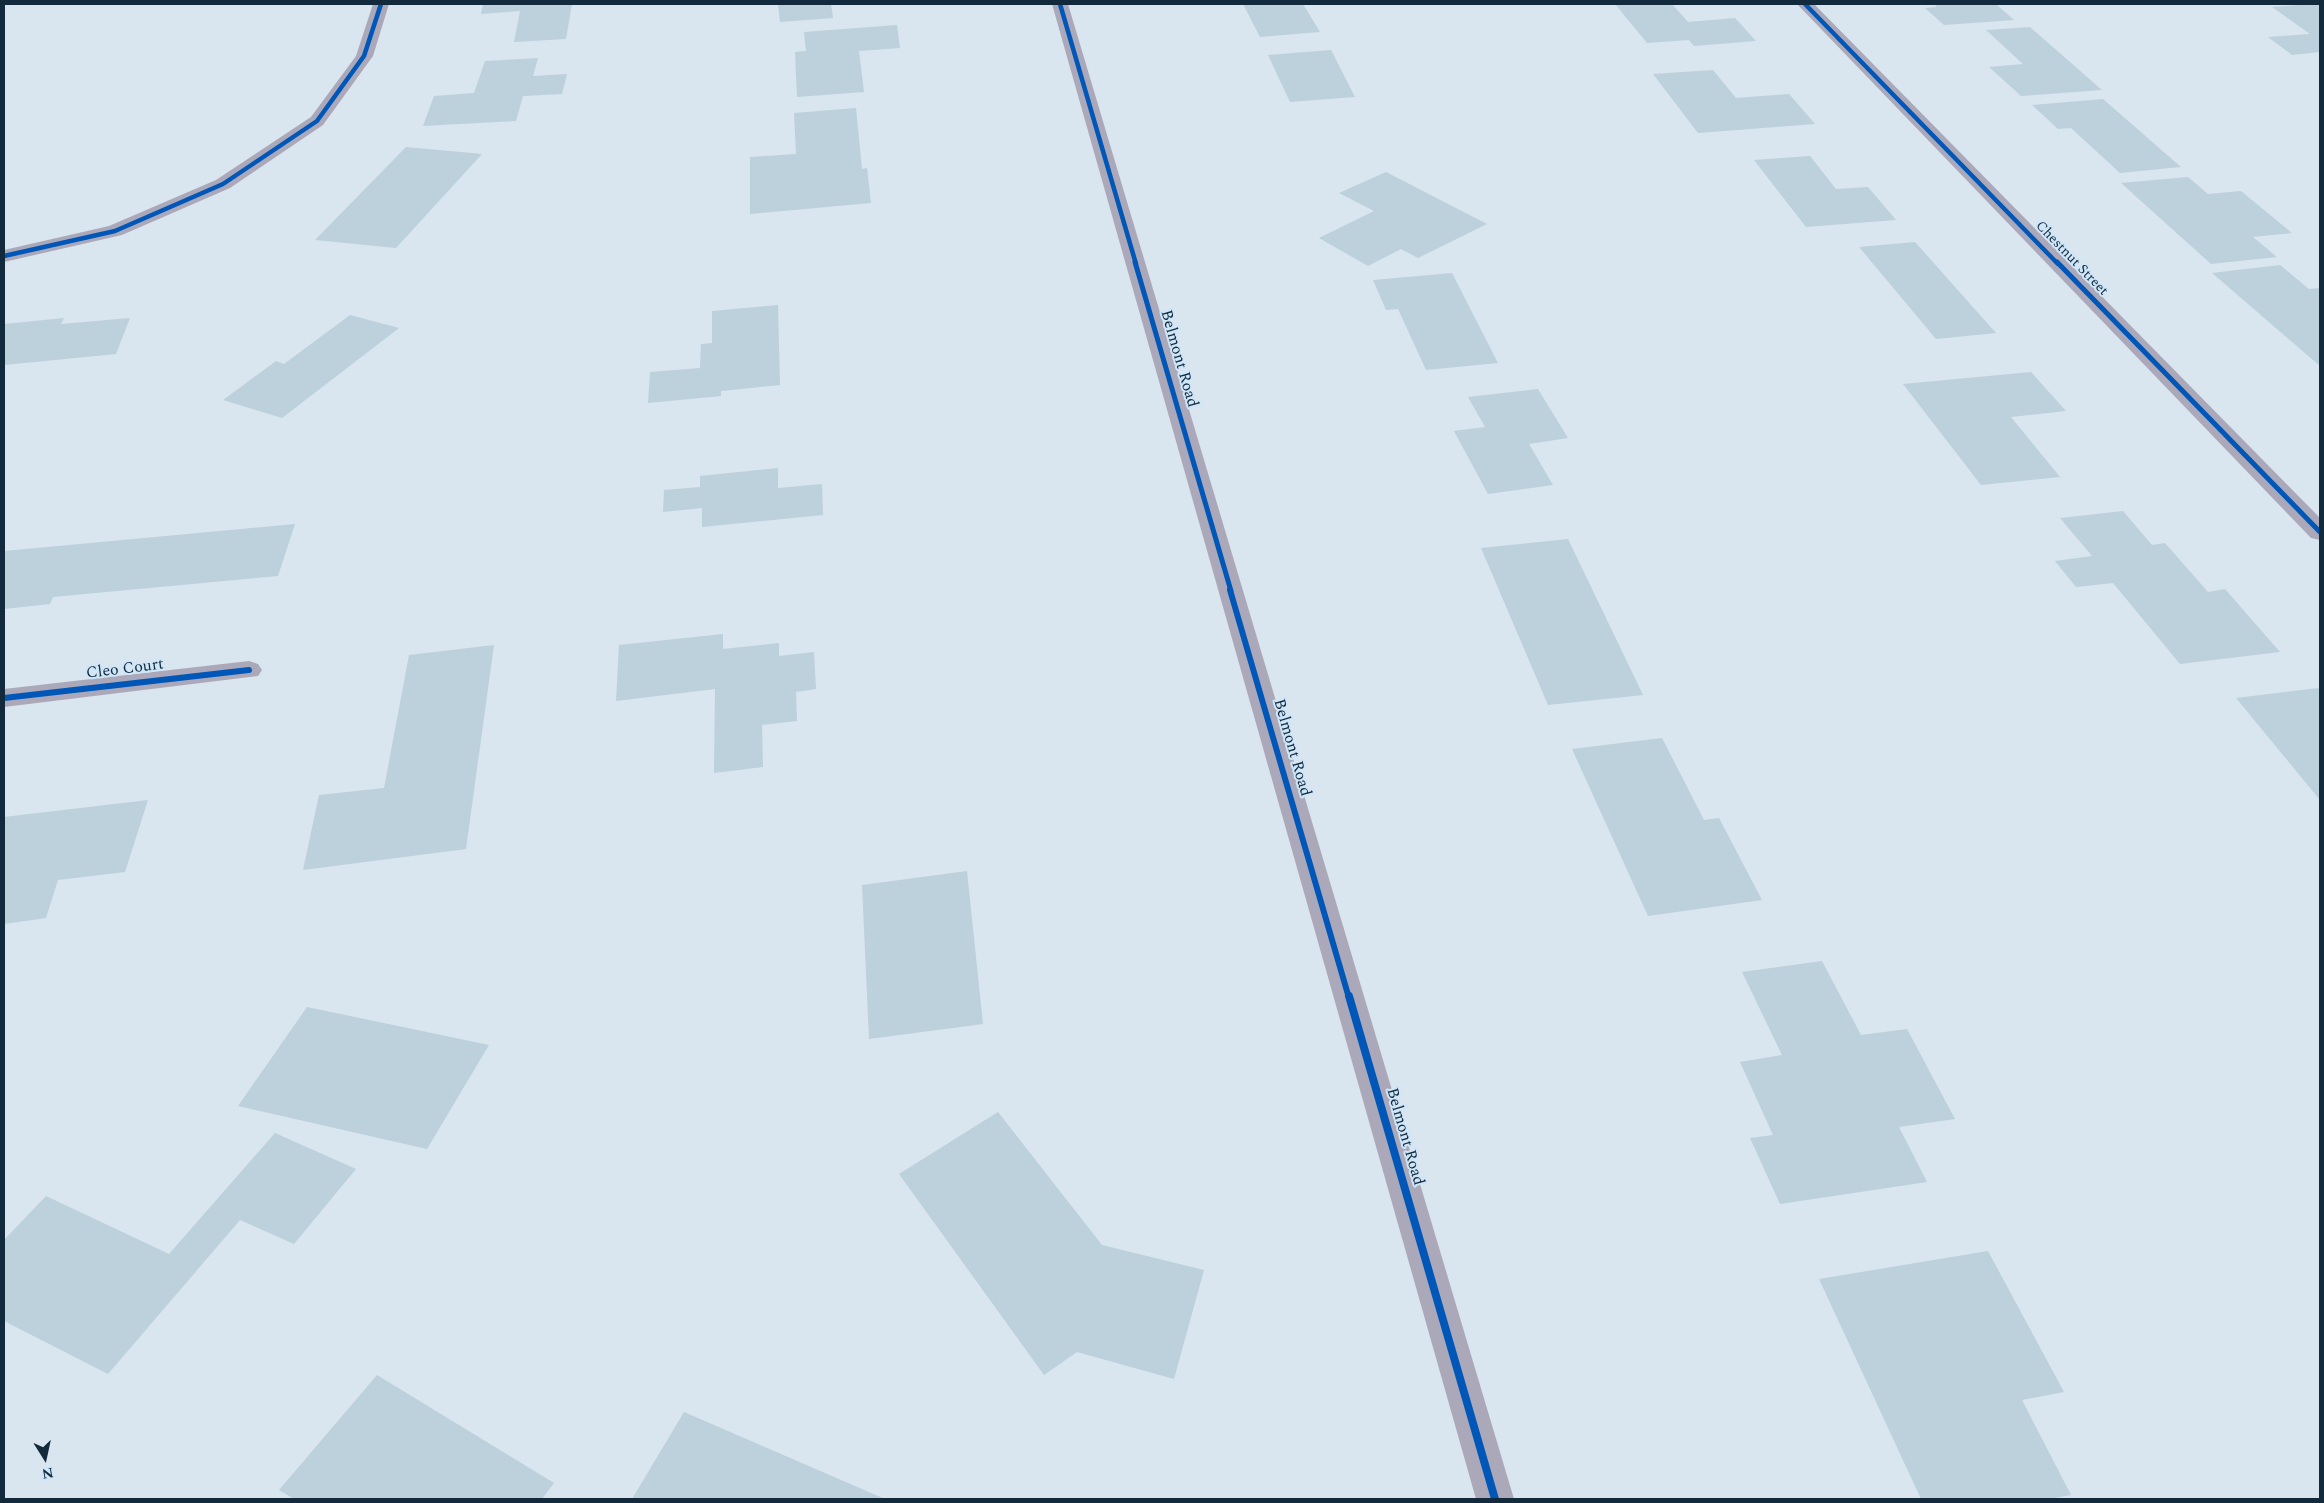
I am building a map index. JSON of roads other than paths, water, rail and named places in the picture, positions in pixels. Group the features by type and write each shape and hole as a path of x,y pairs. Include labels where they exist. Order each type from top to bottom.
{"street":[{"path":"4,256 115,231 223,184 238,174 317,121 364,56 381,4"},
{"name":"Belmont Road","path":"1060,4 1495,1499"},
{"name":"Chestnut Street","path":"1805,4 2320,532"},
{"name":"Cleo Court","path":"4,698 249,670"}]}
